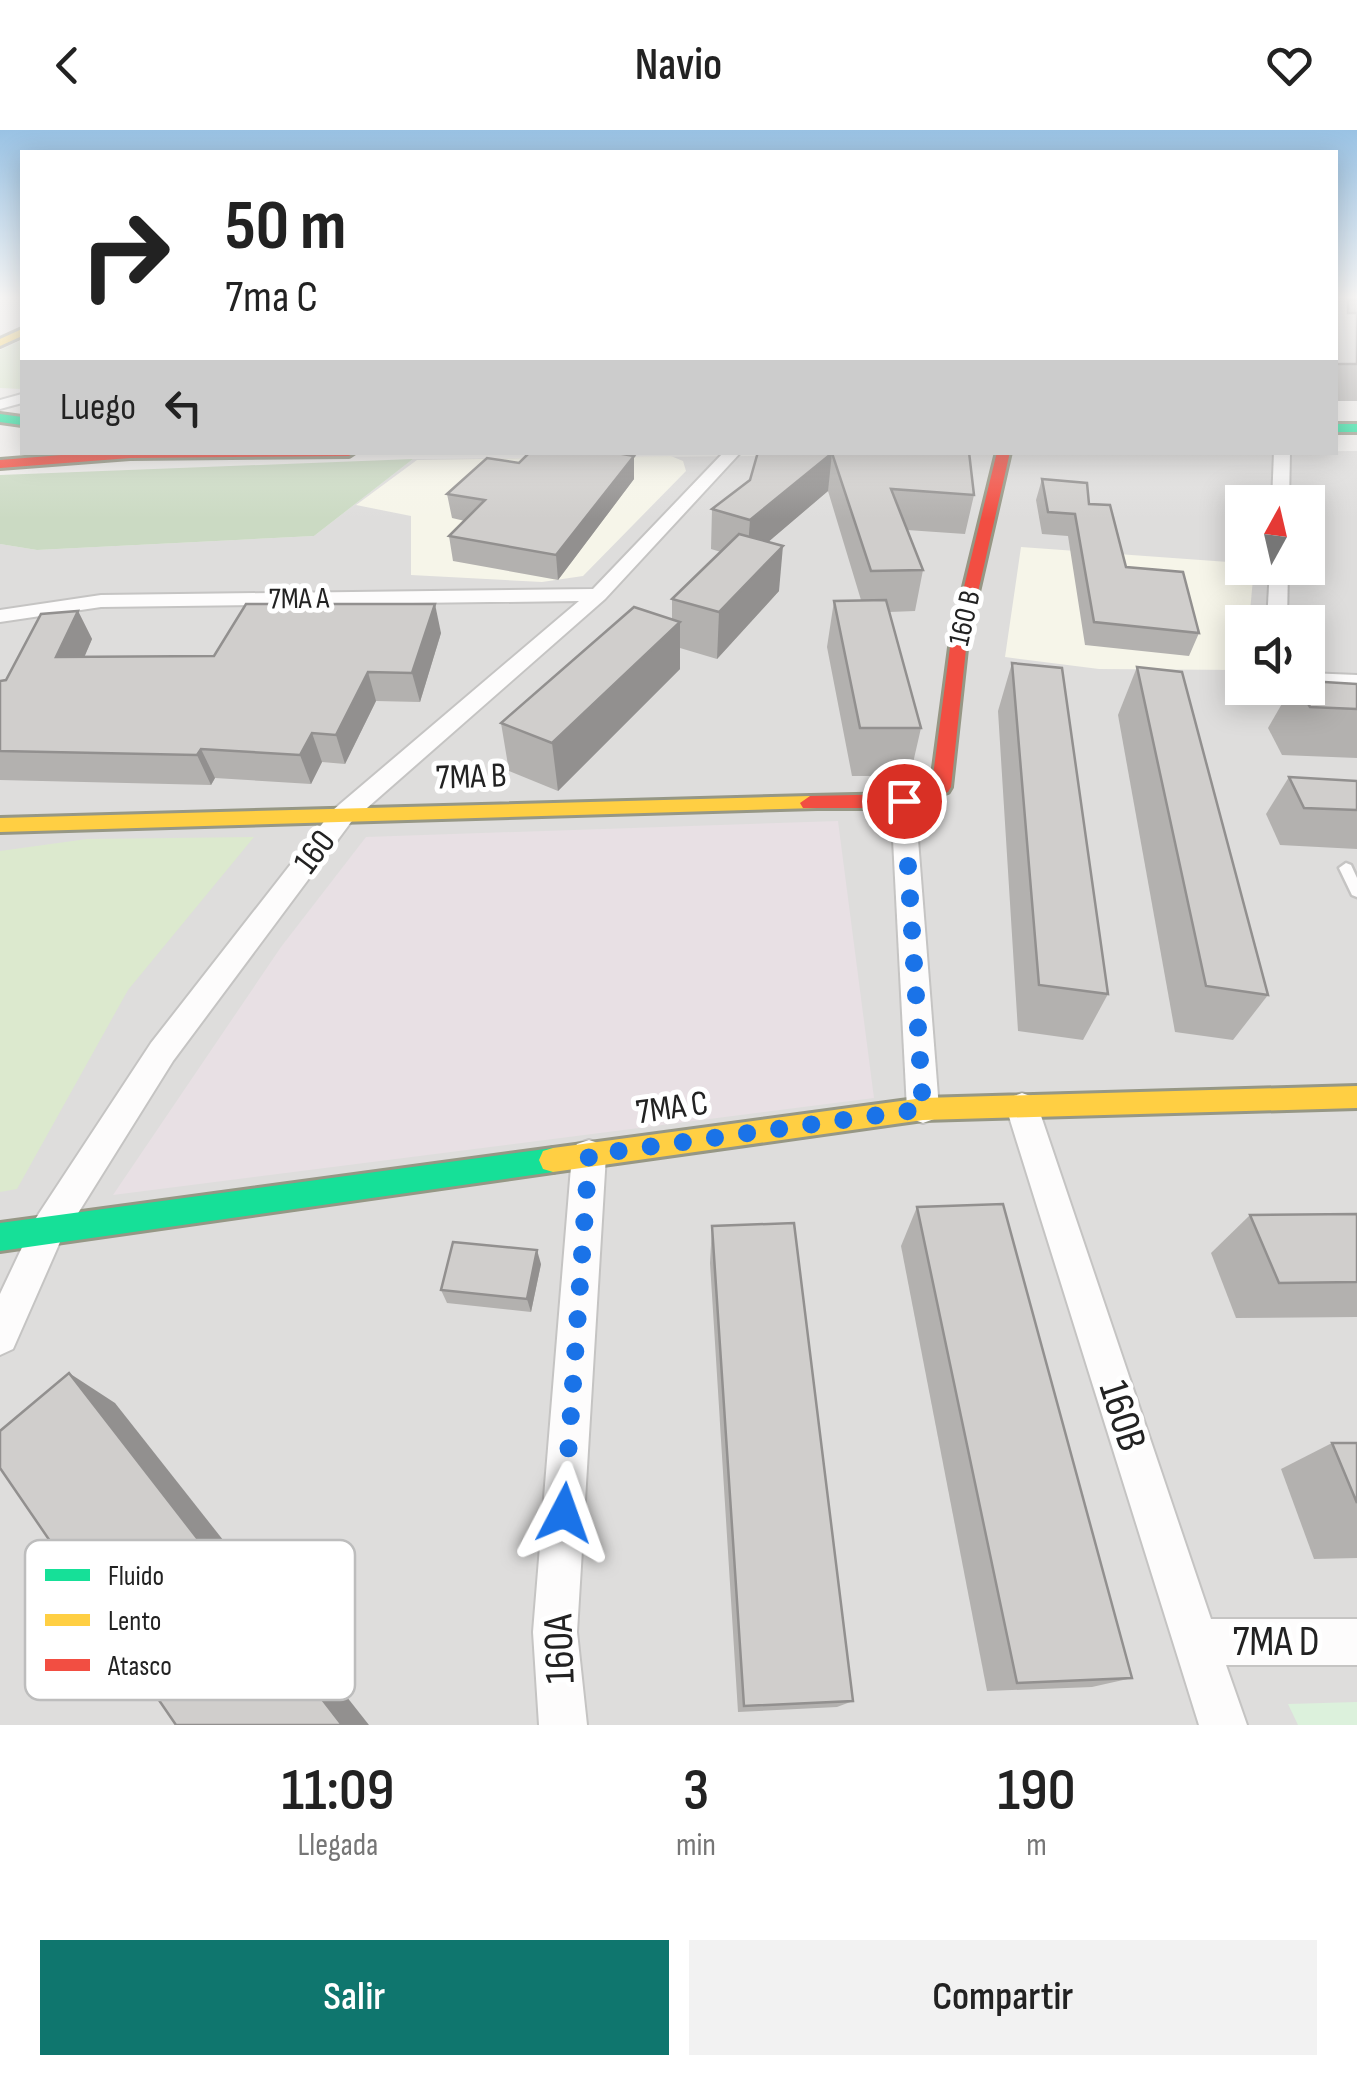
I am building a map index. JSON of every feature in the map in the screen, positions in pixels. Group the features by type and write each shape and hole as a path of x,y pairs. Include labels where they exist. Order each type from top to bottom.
{"street":[{"path":"2,464 114,455"},
{"name":"160","path":"0,1336 48,1230 162,1052 342,816 598,595 730,455"},
{"name":"160 B","path":"941,787 959,640 1003,455"},
{"path":"1281,485 1282,455"},
{"name":"7MA A","path":"0,616 101,601 598,595"},
{"path":"1325,679 1357,680"},
{"name":"7MA B","path":"0,825 904,801 941,787"},
{"path":"904,801 923,1109"},
{"name":"7MA C","path":"0,1237 923,1109 1357,1098"},
{"name":"160B","path":"1022,1106 1223,1725"},
{"name":"160A","path":"563,1725 555,1632 589,1155"},
{"name":"7MA D","path":"1195,1642 1357,1642"}],"lane":[{"path":"1346,868 1357,892"}],"shaded area":[{"path":"1338,451 1357,451 1357,1725 0,1725 0,544 37,550 314,536 413,459 1338,455"},
{"path":"671,456 683,461 686,471 583,576 542,582 411,575 411,516 356,505 417,460"},
{"path":"1021,547 1225,562 1225,585 1252,585 1251,605 1225,605 1225,670 1099,669 1005,657"},
{"path":"838,821 874,1098 113,1195 281,947 366,837"}],"green space":[{"path":"0,370 20,370 20,389 0,388"},
{"path":"413,459 314,536 37,550 0,544 0,475"},
{"path":"254,837 128,990 17,1189 0,1192 0,851 87,839"},
{"path":"1357,1702 1357,1725 1298,1725 1288,1704"}],"building":[{"path":"527,455 634,456 556,555 449,536 485,500 447,494 487,458 519,463"},
{"path":"757,455 830,455 750,520 712,509 750,480"},
{"path":"833,455 969,455 974,495 891,489 923,570 871,571"},
{"path":"1042,479 1087,483 1089,504 1110,505 1126,567 1183,572 1199,633 1094,622 1075,514 1048,512"},
{"path":"739,534 783,546 719,612 672,599"},
{"path":"886,600 921,728 860,728 834,601"},
{"path":"246,604 435,604 412,673 368,672 336,735 312,733 300,755 201,749 197,755 0,751 0,681 6,680 41,614 78,611 56,657 214,656"},
{"path":"634,607 680,622 552,743 501,723"},
{"path":"1012,663 1062,668 1108,994 1039,985"},
{"path":"1137,667 1182,672 1268,995 1206,986"},
{"path":"1325,682 1357,684 1357,709 1310,707 1325,705"},
{"path":"1289,777 1357,781 1357,810 1304,808"},
{"path":"1003,1204 1132,1678 1017,1683 917,1207"},
{"path":"1357,1214 1357,1282 1279,1283 1250,1215"},
{"path":"794,1223 853,1701 744,1706 712,1226"},
{"path":"453,1242 537,1250 527,1299 441,1290"},
{"path":"69,1373 199,1540 49,1540 0,1468 0,1431"},
{"path":"1332,1443 1357,1443 1357,1503"},
{"path":"159,1700 323,1700 342,1725 176,1725"}],"traffic: fast":[{"path":"0,418 20,421"},
{"path":"1338,428 1357,428"},
{"path":"0,1237 553,1160"}],"traffic: slow":[{"path":"0,825 810,803"},
{"path":"553,1160 923,1109 1357,1097"}],"traffic: jam":[{"path":"0,464 117,455"},
{"path":"810,803 903,801 941,787 959,640 1003,455"}],"route":[{"path":"564,1513 589,1155 923,1109 904,801"}]}
